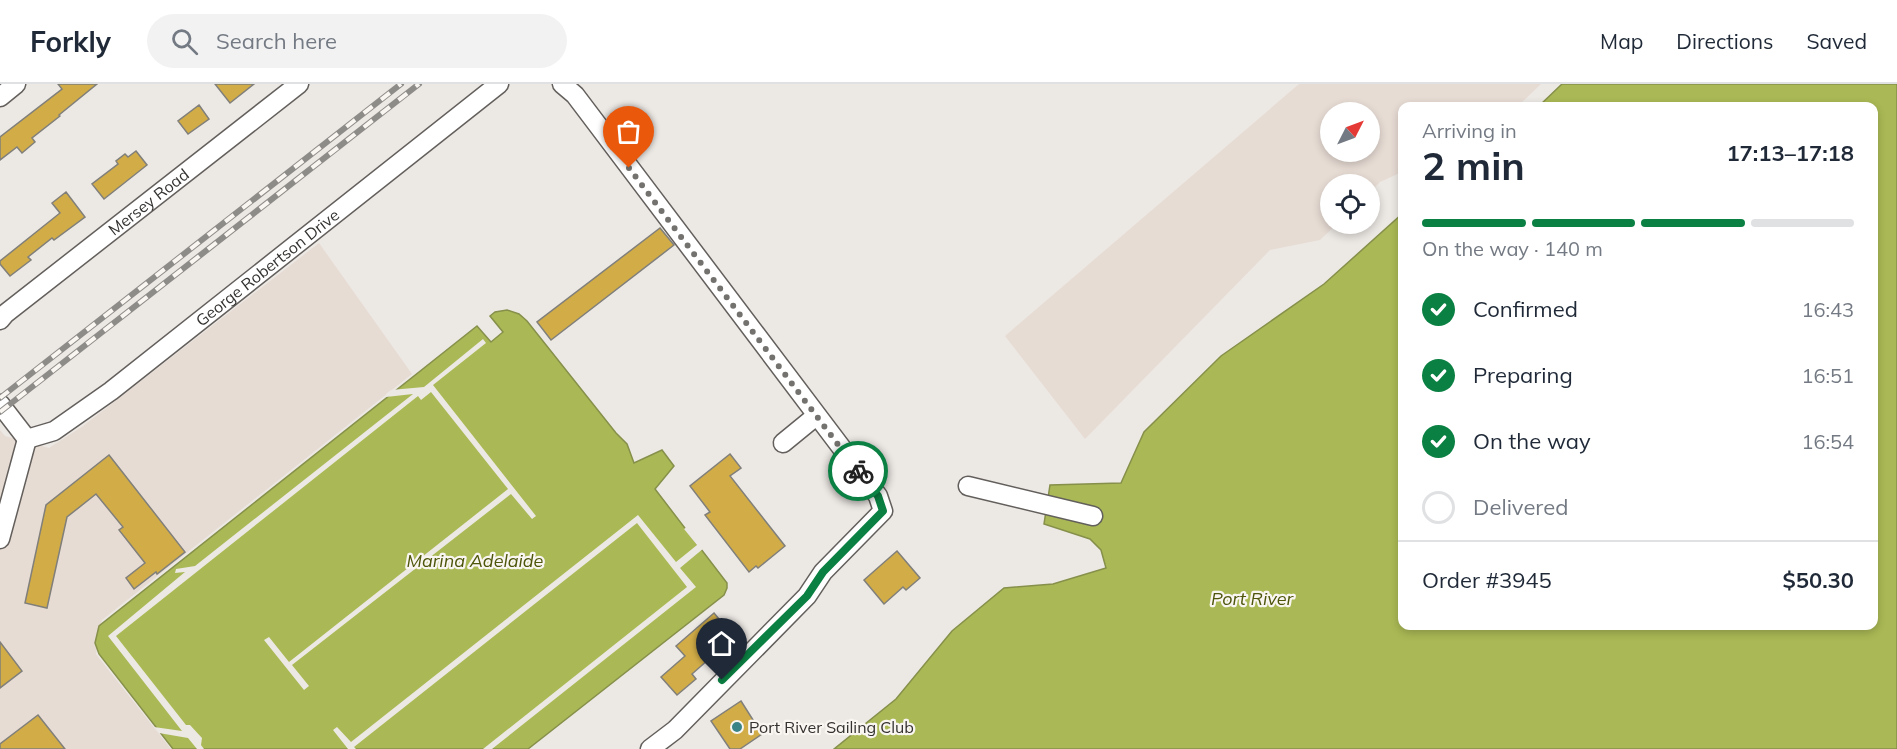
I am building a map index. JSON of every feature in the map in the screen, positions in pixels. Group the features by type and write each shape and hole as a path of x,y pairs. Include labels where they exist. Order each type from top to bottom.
{"street":[{"path":"0,97 16,84"},
{"name":"Mersey Road","path":"0,320 299,84"},
{"name":"George Robertson Drive","path":"27,439 54,431 111,391 499,84"},
{"path":"562,84 574,96 878,496 883,511 823,572 807,596 675,730 650,749"},
{"path":"0,404 27,439 0,539"},
{"path":"783,443 816,416"},
{"path":"968,486 1094,516"}],"shaded area":[{"path":"1299,84 1541,84 1522,102 1398,102 1398,174 1380,182 1380,174 1320,174 1320,234 1326,234 1320,240 1270,250 1085,439 1005,336"},
{"path":"319,243 412,374 102,620 96,654 171,749 0,749 0,430 5,436 49,448 83,426"}],"water":[{"name":"Port River","path":"1562,84 1897,84 1897,749 834,749 896,699 952,631 1004,588 1053,584 1106,568 1101,550 1090,539 1044,524 1050,485 1121,483 1144,432 1221,356 1324,284 1398,218 1398,630 1878,630 1878,102 1543,102"},
{"name":"Marina Adelaide","path":"507,310 519,314 527,321 627,444 634,463 662,450 674,466 655,489 727,583 724,595 528,749 173,749 99,654 95,643 99,626 477,326 491,342 503,332 490,316 495,312"}],"pier":[{"path":"483,339 486,343 433,385 536,516 532,519 511,494 292,665 309,686 304,690 264,640 269,637 289,662 508,489 431,392 421,400 418,396 116,636 186,725 190,725 202,738 201,745 204,749 197,749 188,738 159,733 154,727 182,731 108,636 185,572 175,573 176,569 195,566 413,394 386,397 391,390 424,387"},
{"path":"638,515 676,562 697,545 684,529 688,526 704,548 680,568 696,587 492,749 483,749 687,587 637,523 354,747 356,749 348,749 333,730 337,727 351,742"}],"building":[{"path":"58,84 97,84 32,138 35,142 22,153 17,147 0,160 0,137 62,89"},
{"path":"215,84 254,84 230,103"},
{"path":"199,105 209,119 188,134 178,121"},
{"path":"136,151 147,165 104,199 92,184 118,164 116,161 125,154 128,157"},
{"path":"66,192 85,217 54,240 52,238 28,257 31,260 10,276 0,261 60,213 52,203"},
{"path":"660,228 674,245 551,340 537,322"},
{"path":"730,454 741,468 730,476 785,546 758,568 756,566 749,572 705,515 710,512 690,486"},
{"path":"109,455 185,552 134,589 126,578 145,563 119,530 123,527 96,494 67,517 47,608 25,603 46,505"},
{"path":"897,551 920,578 906,590 903,587 884,604 864,580"},
{"path":"714,613 734,637 692,674 696,679 677,695 661,677 685,656 676,646"},
{"path":"0,642 22,671 0,688"},
{"name":"Port River Sailing Club","path":"741,701 762,734 740,749 730,749 711,721"},
{"path":"38,715 65,749 0,749 0,744"}],"railway":[{"path":"0,398 401,84"},
{"path":"0,412 419,84"}],"way so far":[{"path":"629,168 858,471"}],"place":[{"name":"Port River Sailing Club","path":"737,727"}],"route":[{"path":"722,680 807,596 823,572 883,511 878,496 858,471"}]}
